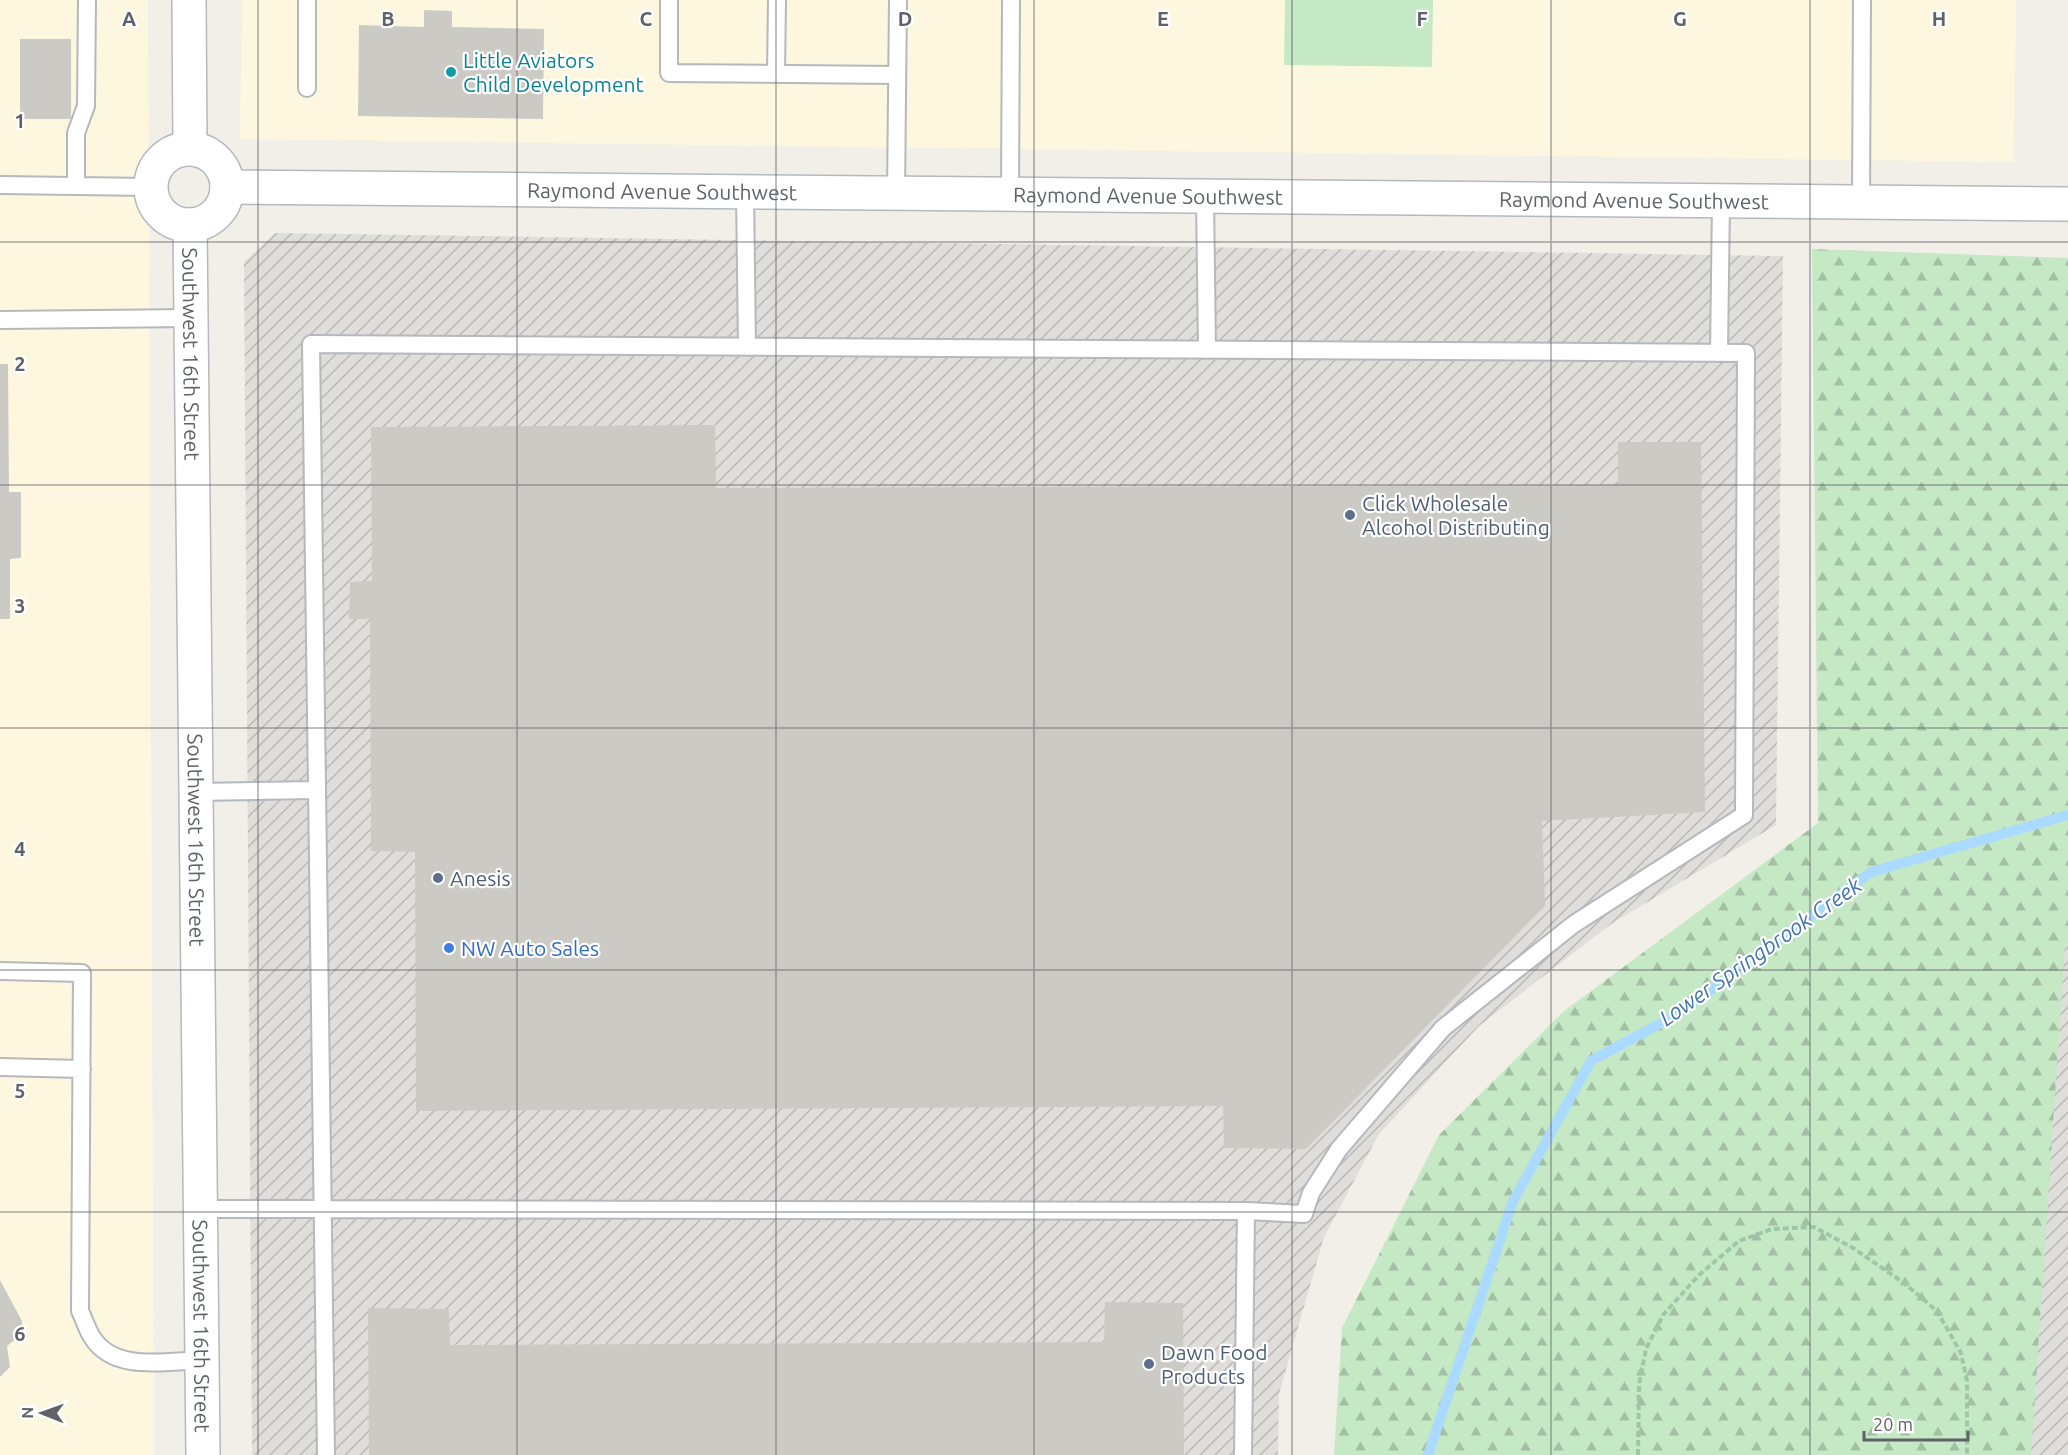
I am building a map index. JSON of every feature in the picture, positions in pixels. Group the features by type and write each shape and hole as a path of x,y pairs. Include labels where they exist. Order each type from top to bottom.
{"street":[{"path":"189,0 190,148"},
{"path":"150,187 152,174 166,155 190,148 202,150 220,164 226,175 227,187"},
{"name":"Southwest 16th Street","path":"150,187 152,199 166,219 178,224 190,225 212,218 225,199 227,187"},
{"name":"Raymond Avenue Southwest","path":"227,187 2068,204"},
{"name":"Southwest 16th Street","path":"190,225 203,1455"}],"lane":[{"path":"76,186 76,133 86,106 87,0"},
{"path":"307,0 307,88"},
{"path":"669,0 669,73 897,75"},
{"path":"776,74 777,0"},
{"path":"896,194 898,0"},
{"path":"1010,195 1011,0"},
{"path":"1861,203 1862,0"},
{"path":"0,185 150,187"},
{"path":"745,192 747,347"},
{"path":"1206,197 1207,350"},
{"path":"1719,353 1721,201"},
{"path":"0,320 191,318"},
{"path":"201,1209 323,1209 1246,1211 1304,1214 1311,1193 1339,1149 1443,1028 1574,924 1744,815 1746,353 311,344 323,1209 326,1455"},
{"path":"196,792 317,790"},
{"path":"0,971 82,973 80,1311 92,1338 108,1353 130,1362 202,1360"},
{"path":"0,1068 82,1069"},
{"path":"1243,1455 1246,1211"}],"path":[{"path":"1638,1455 1639,1384 1646,1349 1663,1315 1698,1275 1739,1241 1772,1229 1814,1227 1853,1248 1904,1283 1937,1311 1961,1353 1967,1381 1967,1455"}],"shaded area":[{"path":"0,0 148,0 154,1455 0,1455"},
{"path":"242,0 2016,0 2014,162 240,139"},
{"path":"275,233 1783,256 1776,825 1611,924 1479,1026 1379,1134 1324,1237 1279,1394 1278,1455 252,1455 244,262"},
{"path":"2068,909 2068,1455 2007,1455"}],"green space":[{"path":"1285,0 1433,0 1432,67 1284,65"},
{"path":"1812,249 2068,258 2068,943 2065,945 2031,1455 1334,1455 1342,1328 1439,1135 1564,1011 1818,823"}],"building":[{"name":"Little Aviators Child Development","path":"424,10 452,11 452,27 544,29 543,119 358,116 359,25 424,27"},
{"path":"20,39 71,39 71,119 20,119"},
{"path":"0,364 8,364 9,492 21,492 21,558 10,559 10,619 0,619"},
{"path":"715,425 716,488 1618,485 1618,442 1701,442 1705,812 1542,821 1545,906 1306,1149 1224,1148 1223,1106 416,1111 415,852 371,851 370,619 349,619 350,582 372,581 371,427"},
{"path":"0,1280 22,1321 22,1334 7,1346 10,1367 0,1377"},
{"path":"1105,1302 1183,1303 1184,1455 369,1455 368,1308 449,1309 450,1345 1104,1342"}],"waterway":[{"name":"Lower Springbrook Creek","path":"1428,1455 1513,1201 1591,1061 1681,1012 1871,872 2068,815"}],"place":[{"name":"Little Aviators Child Development","path":"451,72"},
{"name":"Click Wholesale Alcohol Distributing","path":"1350,515"},
{"name":"Anesis","path":"438,878"},
{"name":"NW Auto Sales","path":"449,948"},
{"name":"Dawn Food Products","path":"1149,1364"}]}
